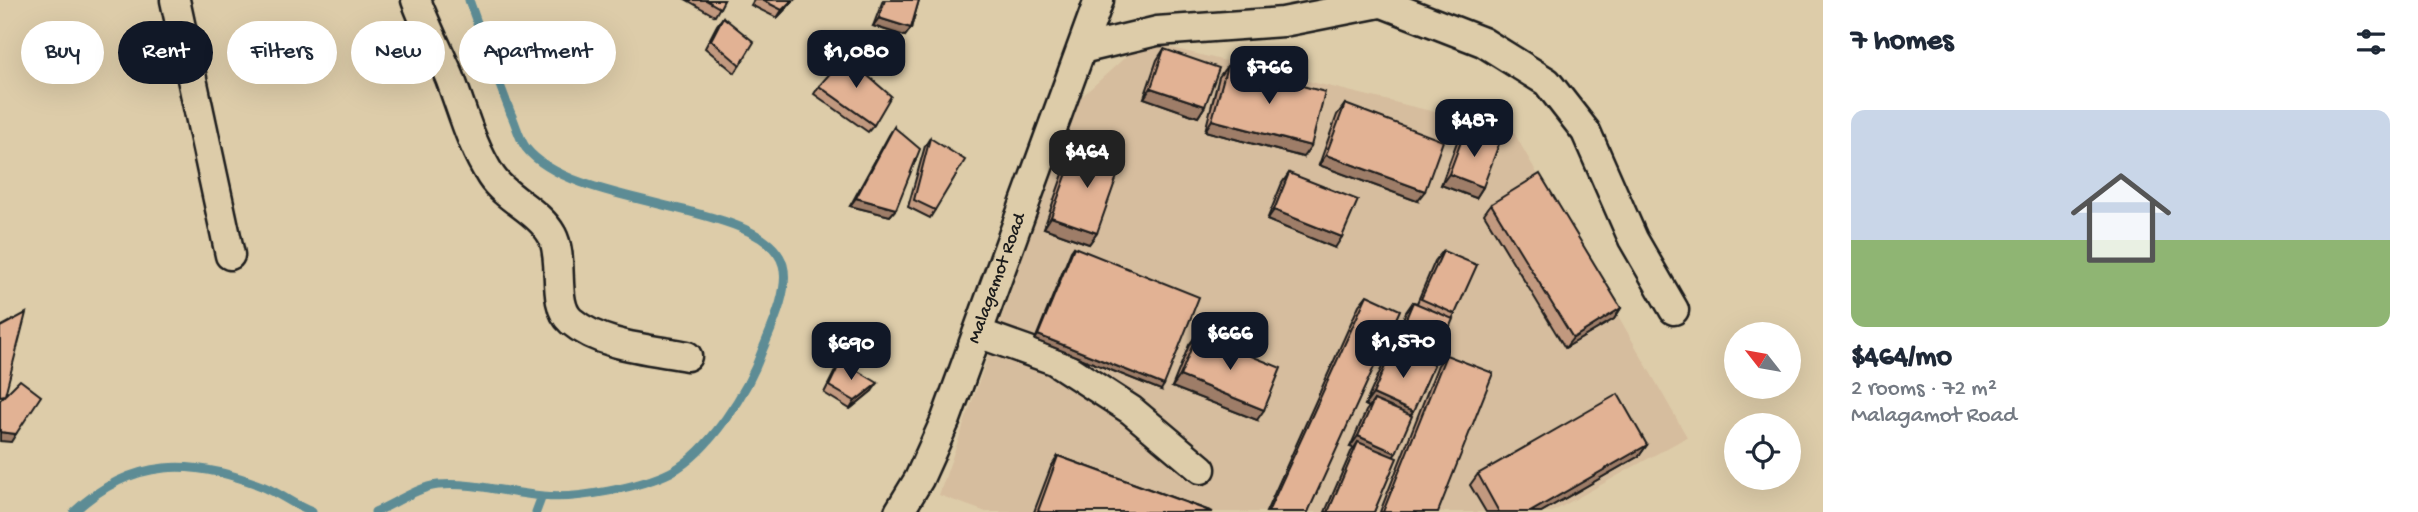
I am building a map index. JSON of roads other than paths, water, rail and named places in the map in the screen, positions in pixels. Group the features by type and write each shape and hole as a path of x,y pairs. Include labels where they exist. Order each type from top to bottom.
{"street":[{"path":"175,0 230,255"},
{"path":"416,0 449,77 470,138 493,179 535,215 551,233 560,254 562,310 570,320 619,343 687,356"},
{"path":"1082,49 1170,29 1283,22 1390,2 1483,42 1547,82 1586,132 1633,239 1674,310"},
{"name":"Malagamot Road","path":"899,512 919,479 946,419 1097,6"},
{"path":"978,333 1054,360 1131,410 1201,469"}],"waterway":[{"path":"375,512 430,486 478,486 557,497 626,487 671,472 699,450 737,402 756,367 782,297 783,265 769,244 742,228 707,216 585,184 551,168 526,148 505,100 469,0"},
{"path":"74,512 118,481 141,472 164,468 213,471 238,477 312,512"},
{"path":"536,512 542,496"}]}
